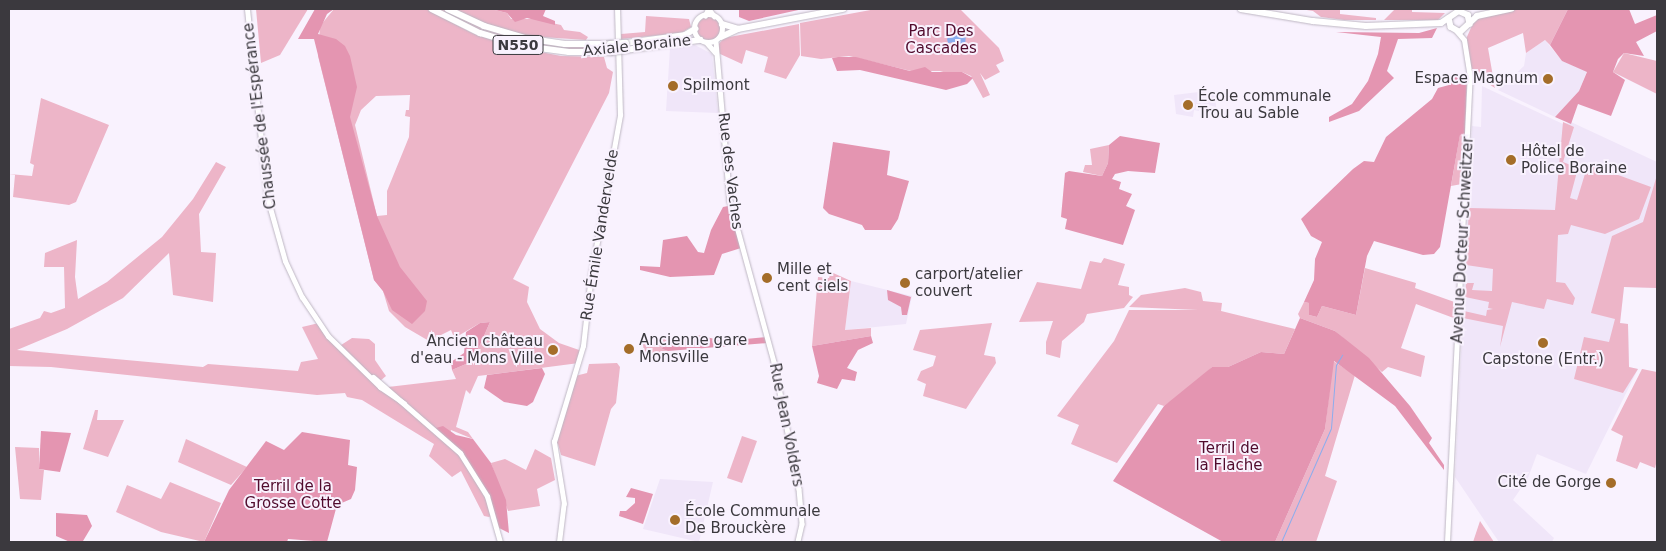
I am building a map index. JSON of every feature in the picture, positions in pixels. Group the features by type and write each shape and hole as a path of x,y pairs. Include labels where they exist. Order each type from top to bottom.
{"main road":[{"name":"Chaussée de l'Espérance","path":"247,9 267,197 279,243 297,287 314,316 338,347 448,440 472,470 489,501 500,542"},
{"name":"Axiale Boraine","path":"432,9 480,33 524,46 569,52 610,52 700,40 707,43 716,42"},
{"name":"Axiale Boraine","path":"448,9 484,26 516,36 566,44 626,43 685,35 695,29 699,20 705,16 714,16"},
{"path":"716,42 721,37 738,29 843,9"},
{"path":"1241,9 1352,25 1441,23 1452,29 1463,31 1480,15"},
{"path":"1441,23 1457,12 1480,15 1511,9"},
{"path":"1457,12 1469,25"},
{"path":"1452,29 1457,12"},
{"path":"714,16 722,24 738,29"},
{"path":"721,37 722,24"},
{"name":"Axiale Boraine","path":"695,29 700,40"}],"street":[{"path":"705,16 708,9 714,16"},
{"name":"Rue Émile Vandervelde","path":"559,542 564,504 554,454 554,442 583,346 594,254 620,116 617,10"},
{"path":"1452,29 1464,40 1469,25"},
{"name":"Avenue Docteur Schweitzer","path":"1447,542 1469,115 1470,78 1464,40"},
{"name":"Rue des Vaches","path":"716,42 715,52 730,203 770,346"},
{"path":"707,43 715,52"},
{"name":"Rue Jean Volders","path":"770,346 800,504 802,524 798,542"}],"shaded area":[{"path":"1545,40 1562,61 1587,71 1579,91 1555,117 1498,90 1524,66 1526,53"},
{"path":"695,45 712,54 718,113 666,111 670,48"},
{"path":"1482,86 1563,124 1571,122 1657,162 1657,288 1624,287 1620,323 1628,324 1629,367 1638,369 1586,474 1537,454 1528,478 1513,500 1554,538 1552,542 1499,542 1455,477 1472,126 1481,127"},
{"name":"École communale Trou au Sable","path":"1215,90 1216,107 1201,103 1199,111 1194,110 1193,117 1176,114 1174,95"},
{"path":"851,281 912,296 906,324 845,330"},
{"name":"École Communale De Brouckère","path":"660,479 713,482 699,542 643,529"}],"green space":[{"path":"256,9 308,9 280,55 261,63"},
{"path":"315,9 334,9 327,14 318,34 336,39 345,46 350,56 357,87 350,117 377,216 400,267 427,301 425,311 412,324 392,310 383,291 374,280 314,39 298,39"},
{"path":"334,9 426,9 472,33 506,45 561,56 604,57 607,68 613,72 609,93 513,279 529,287 527,302 540,329 559,343 582,351 579,363 478,376 470,394 466,390 456,427 468,432 473,439 451,430 448,440 472,470 493,515 489,517 484,516 461,471 452,477 429,456 434,444 362,400 347,397 345,393 317,395 51,367 9,366 9,329 40,318 44,311 51,313 65,308 64,267 44,267 45,253 77,240 75,277 78,299 107,282 162,237 193,199 216,162 226,167 199,214 201,252 216,253 213,302 173,295 169,253 123,298 67,329 17,350 203,367 208,364 298,371 301,362 318,359 302,327 319,323 338,347 352,338 369,339 375,344 375,360 386,376 380,381 388,387 456,379 452,370 473,361 490,322 480,323 458,336 453,335 451,330 429,341 405,327 389,311 383,291 374,280 318,56 320,26","holes":["410,95 409,110 406,110 405,116 410,117 409,137 387,191 387,215 377,216 355,125 361,110 376,96"]},
{"path":"436,9 444,9 504,35 545,44 588,47 682,38 605,50 567,50 527,45 478,30"},
{"path":"452,9 491,9 507,13 511,19 534,19 561,25 564,30 580,32 588,37 586,40 527,36 489,26"},
{"path":"491,9 546,9 543,16 555,21 555,25 527,18 515,22 507,13"},
{"path":"739,9 803,9 749,21 739,17"},
{"name":"Parc Des Cascades","path":"876,9 960,9 999,48 1004,61 996,65 1000,72 985,80 980,73 990,95 983,98 971,76 962,72 953,75 940,71 911,71 849,56 821,59 801,56 800,23"},
{"path":"1300,9 1340,9 1340,14 1376,18 1376,20 1344,20 1321,17 1313,11"},
{"path":"1395,9 1412,9 1412,12 1445,13 1438,20 1384,20"},
{"path":"1519,9 1568,9 1550,45 1545,40 1526,53 1523,33 1488,48 1495,88 1469,71 1466,39 1474,21"},
{"path":"1568,9 1629,9 1635,24 1657,15 1657,31 1636,42 1644,56 1624,53 1618,59 1613,72 1625,80 1611,116 1578,104 1571,124 1555,117 1579,91 1587,72 1562,61 1550,45"},
{"path":"646,16 689,19 691,27 681,33 621,39 621,34 645,32"},
{"path":"709,17 717,21 721,29 717,37 709,41 701,37 697,29 701,21"},
{"path":"799,24 800,55 786,79 764,72 768,57 746,50 742,64 718,53 717,46 724,38"},
{"path":"1437,28 1432,38 1398,39 1387,71 1394,78 1359,111 1329,122 1329,117 1352,104 1368,81 1378,54 1381,37 1336,32 1419,33"},
{"path":"1624,53 1657,61 1657,94 1613,72"},
{"path":"856,57 910,71 925,67 932,72 962,72 973,78 967,84 946,90 860,70 837,71 832,58"},
{"path":"1456,75 1467,81 1465,133 1460,135 1440,247 1434,254 1423,255 1374,241 1367,256 1356,315 1322,306 1317,317 1309,315 1309,303 1304,302 1314,280 1315,259 1322,242 1311,236 1301,219 1353,169 1364,161 1374,162 1386,137 1432,99 1438,88 1449,85"},
{"path":"41,98 109,125 76,202 69,205 13,197 15,175 9,174 32,176 34,165 30,163"},
{"path":"1563,122 1574,127 1563,162 1578,168 1570,198 1577,200 1588,164 1651,187 1639,219 1605,234 1571,225 1568,234 1558,235 1556,282 1565,283 1575,298 1573,305 1547,299 1544,309 1512,302 1500,347 1503,326 1463,318 1464,311 1486,316 1487,310 1493,309 1488,308 1489,302 1465,297 1466,283 1474,283 1472,290 1492,291 1493,269 1466,265 1469,208 1555,210"},
{"path":"1465,133 1462,184 1451,186 1460,134"},
{"path":"1120,136 1160,143 1155,173 1128,171 1115,174 1112,179 1121,182 1119,189 1132,194 1126,206 1135,210 1123,245 1065,229 1067,219 1061,217 1065,173 1069,171 1102,176 1108,163 1109,145"},
{"path":"833,142 890,151 887,175 909,181 898,219 891,230 865,230 862,225 829,214 823,208"},
{"path":"1109,145 1108,163 1102,176 1083,172 1085,165 1092,165 1090,149"},
{"path":"1657,175 1657,288 1624,287 1620,323 1628,324 1629,367 1638,369 1623,393 1574,379 1584,337 1609,342 1615,319 1591,313 1612,236 1643,222"},
{"path":"728,206 741,248 722,254 714,275 670,277 640,270 640,266 660,267 663,240 687,236 698,252 704,253 711,230 723,207"},
{"path":"1104,258 1125,264 1118,285 1129,287 1129,295 1133,297 1124,308 1087,314 1084,322 1062,341 1060,358 1046,354 1046,342 1053,321 1019,322 1037,282 1081,289 1090,261 1101,263"},
{"path":"1365,268 1416,283 1415,288 1460,304 1459,320 1416,304 1401,348 1425,356 1421,377 1388,367 1382,372 1335,331 1300,318 1298,314 1304,302 1309,303 1309,315 1317,317 1322,306 1356,315"},
{"path":"831,272 851,281 845,330 871,328 871,336 812,346 818,277 829,278"},
{"path":"1185,288 1201,292 1203,301 1222,303 1221,311 1129,307 1141,295"},
{"path":"887,290 911,297 907,315 902,315 901,307 888,300"},
{"path":"1129,310 1217,310 1295,329 1284,354 1261,352 1228,367 1212,367 1188,390 1164,406 1158,404 1117,463 1071,444 1079,425 1057,416 1114,341"},
{"name":"Terril de la Flache","path":"1300,318 1335,331 1369,358 1410,406 1432,438 1429,443 1444,465 1444,470 1395,406 1334,361 1325,429 1275,542 1223,542 1113,481 1164,406 1212,367 1228,367 1261,352 1284,354"},
{"path":"490,322 473,361 452,370 451,362 464,353 466,332 480,323"},
{"path":"992,323 984,355 995,357 996,363 966,409 923,396 926,384 917,380 921,371 933,366 936,356 913,350 920,330"},
{"path":"697,335 724,341 766,337 767,343 668,351 662,349 664,342"},
{"path":"687,336 664,342 662,349 668,351 644,354 643,344 646,341"},
{"path":"871,336 873,343 858,350 847,368 857,372 855,381 842,379 837,389 817,383 819,376 812,346"},
{"path":"1333,361 1355,375 1325,476 1337,481 1316,542 1275,542 1325,429"},
{"path":"617,363 620,367 616,403 611,409 595,466 561,455 558,444 554,442 575,376 587,373 589,364"},
{"path":"542,368 545,374 533,402 527,406 504,402 484,388 487,375"},
{"path":"1642,369 1657,372 1657,460 1655,468 1640,462 1637,469 1616,461 1623,436 1611,430"},
{"path":"95,410 98,410 97,420 124,420 108,457 83,449"},
{"path":"443,426 456,435 473,439 491,463 506,500 509,533 497,527 487,496 448,440 436,428"},
{"path":"41,431 71,433 60,472 39,469"},
{"name":"Terril de la Grosse Cotte","path":"302,432 350,440 348,465 357,467 355,490 351,499 337,505 327,542 288,539 287,542 204,542 229,490 266,441 284,450"},
{"path":"742,436 757,441 742,483 727,478"},
{"path":"186,439 247,467 231,485 178,462"},
{"path":"15,447 39,448 39,469 44,470 41,500 20,499"},
{"path":"535,449 551,458 555,480 537,489 540,506 508,511 491,463 505,459 526,470"},
{"path":"170,482 221,503 204,542 161,532 116,512 127,485 161,499"},
{"path":"631,488 653,494 643,524 619,516 620,511 626,511 635,503 635,498 626,497"},
{"path":"56,513 87,515 92,526 83,541 70,542 56,536"},
{"path":"1480,521 1494,542 1473,542"}],"water":[{"path":"953,31 966,34 965,46 957,42 948,43 947,39"}],"waterway":[{"path":"1281,542 1331,428 1336,365 1342,355"}],"place":[{"name":"Espace Magnum","path":"1548,79"},
{"name":"Spilmont","path":"673,86"},
{"name":"École communale Trou au Sable","path":"1188,105"},
{"name":"Hôtel de Police Boraine","path":"1511,160"},
{"name":"Mille et cent ciels","path":"767,278"},
{"name":"carport/atelier couvert","path":"905,283"},
{"name":"Capstone (Entr.)","path":"1543,343"},
{"name":"Ancienne gare Monsville","path":"629,349"},
{"name":"Ancien château d'eau - Mons Ville","path":"553,350"},
{"name":"Cité de Gorge","path":"1611,483"},
{"name":"École Communale De Brouckère","path":"675,520"}]}
